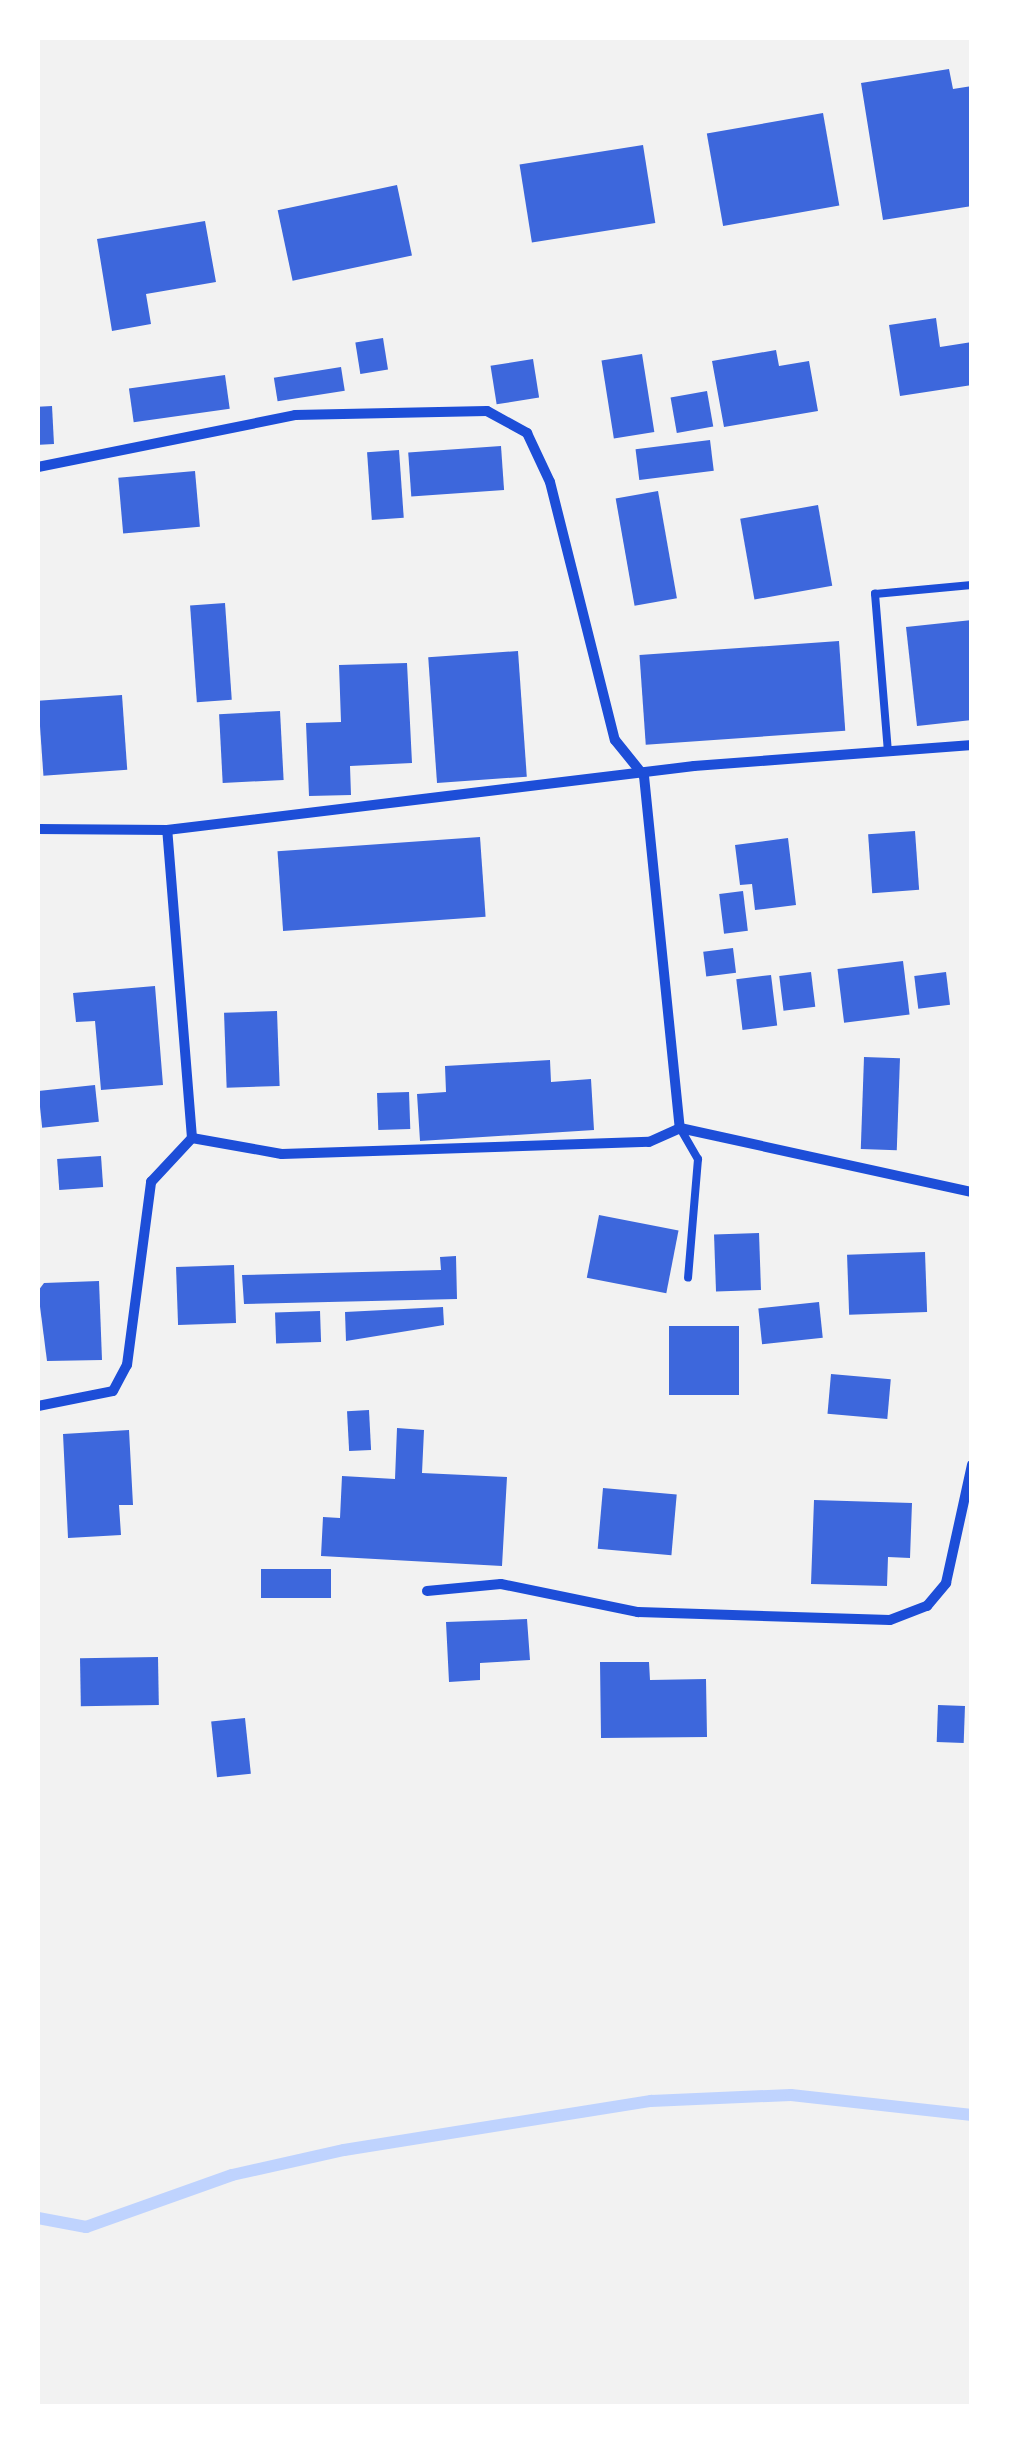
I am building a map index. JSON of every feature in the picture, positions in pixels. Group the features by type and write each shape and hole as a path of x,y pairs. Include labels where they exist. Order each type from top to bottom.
{"street":[{"path":"38,467 294,415 486,412 527,433 550,482 615,740 644,776 680,1128"},
{"path":"38,829 167,830 644,776 972,745"},
{"path":"38,1406 113,1390 128,1365 151,1182 192,1138 167,830"},
{"path":"192,1138 282,1154 648,1142 680,1128 972,1192"},
{"path":"427,1591 502,1584 638,1612 890,1620 926,1606 946,1583 972,1465"}],"lane":[{"path":"888,752 875,594 972,585"},
{"path":"680,1128 698,1160 688,1278"}],"building":[{"path":"949,69 953,89 972,86 972,206 883,220 861,83"},
{"path":"823,113 839,206 723,226 707,133"},
{"path":"643,145 655,223 532,243 520,165"},
{"path":"397,185 412,255 293,281 278,210"},
{"path":"205,221 216,282 146,294 151,324 112,331 97,239"},
{"path":"936,318 940,347 972,342 972,385 900,396 889,325"},
{"path":"383,338 388,370 360,374 355,342"},
{"path":"776,350 779,366 809,361 818,411 724,427 712,361"},
{"path":"642,354 654,432 614,438 602,360"},
{"path":"533,359 539,398 497,404 491,366"},
{"path":"341,367 345,391 278,401 274,378"},
{"path":"225,375 230,409 134,422 129,388"},
{"path":"707,391 713,426 677,433 671,397"},
{"path":"52,406 54,444 40,445 38,407"},
{"path":"710,440 714,471 639,480 636,449"},
{"path":"501,446 504,490 411,496 408,452"},
{"path":"399,450 404,518 372,520 367,452"},
{"path":"195,471 200,527 123,533 118,478"},
{"path":"658,491 677,598 635,606 616,498"},
{"path":"818,505 832,586 754,599 740,519"},
{"path":"225,603 232,700 197,702 190,605"},
{"path":"972,620 972,720 917,726 906,627"},
{"path":"839,641 845,731 646,745 639,655"},
{"path":"518,651 527,777 437,783 428,657"},
{"path":"407,663 412,763 350,766 351,795 309,796 306,723 341,722 339,665"},
{"path":"122,695 127,770 43,776 38,701"},
{"path":"280,711 284,780 223,783 219,714"},
{"path":"915,831 919,890 872,893 868,834"},
{"path":"480,837 486,917 283,931 277,851"},
{"path":"788,838 796,905 755,910 752,884 740,885 735,845"},
{"path":"743,891 748,931 724,934 719,894"},
{"path":"733,948 736,973 706,976 703,952"},
{"path":"903,961 910,1015 844,1023 837,969"},
{"path":"811,972 815,1007 784,1011 779,976"},
{"path":"946,972 950,1005 918,1009 914,976"},
{"path":"771,975 777,1026 742,1030 736,979"},
{"path":"155,986 163,1085 101,1090 95,1021 76,1022 73,993"},
{"path":"277,1011 280,1086 227,1088 224,1013"},
{"path":"864,1057 900,1058 897,1150 861,1149"},
{"path":"550,1060 551,1082 591,1079 594,1130 420,1141 417,1094 446,1092 445,1066"},
{"path":"95,1085 99,1122 42,1128 38,1091"},
{"path":"409,1092 410,1129 378,1130 377,1093"},
{"path":"101,1156 103,1187 59,1190 57,1159"},
{"path":"599,1215 679,1230 666,1293 587,1278"},
{"path":"759,1233 761,1290 716,1292 714,1235"},
{"path":"925,1252 927,1312 849,1315 847,1255"},
{"path":"456,1256 457,1299 244,1304 242,1275 441,1270 440,1257"},
{"path":"234,1265 236,1323 178,1325 176,1267"},
{"path":"99,1281 102,1360 47,1361 38,1291 44,1283"},
{"path":"819,1302 823,1338 762,1344 758,1308"},
{"path":"443,1307 444,1325 346,1341 345,1312"},
{"path":"320,1311 321,1342 276,1344 275,1313"},
{"path":"669,1326 739,1326 739,1395 669,1395"},
{"path":"831,1374 891,1379 887,1419 828,1414"},
{"path":"369,1410 371,1450 349,1451 347,1411"},
{"path":"397,1428 424,1430 422,1473 507,1477 502,1566 321,1556 323,1517 340,1518 342,1476 395,1479"},
{"path":"129,1430 133,1505 119,1505 121,1535 68,1538 63,1434"},
{"path":"603,1488 677,1494 671,1555 598,1549"},
{"path":"814,1500 912,1503 910,1558 888,1557 887,1586 811,1584"},
{"path":"261,1569 331,1569 331,1598 261,1598"},
{"path":"527,1619 530,1660 480,1663 480,1680 449,1682 446,1622"},
{"path":"158,1657 159,1705 81,1706 80,1658"},
{"path":"600,1662 649,1662 650,1680 706,1679 707,1737 601,1738"},
{"path":"938,1705 965,1706 964,1743 937,1742"},
{"path":"245,1718 251,1774 217,1777 211,1722"}],"waterway":[{"path":"38,2218 86,2227 232,2175 344,2150 651,2101 791,2095 972,2115"}]}
